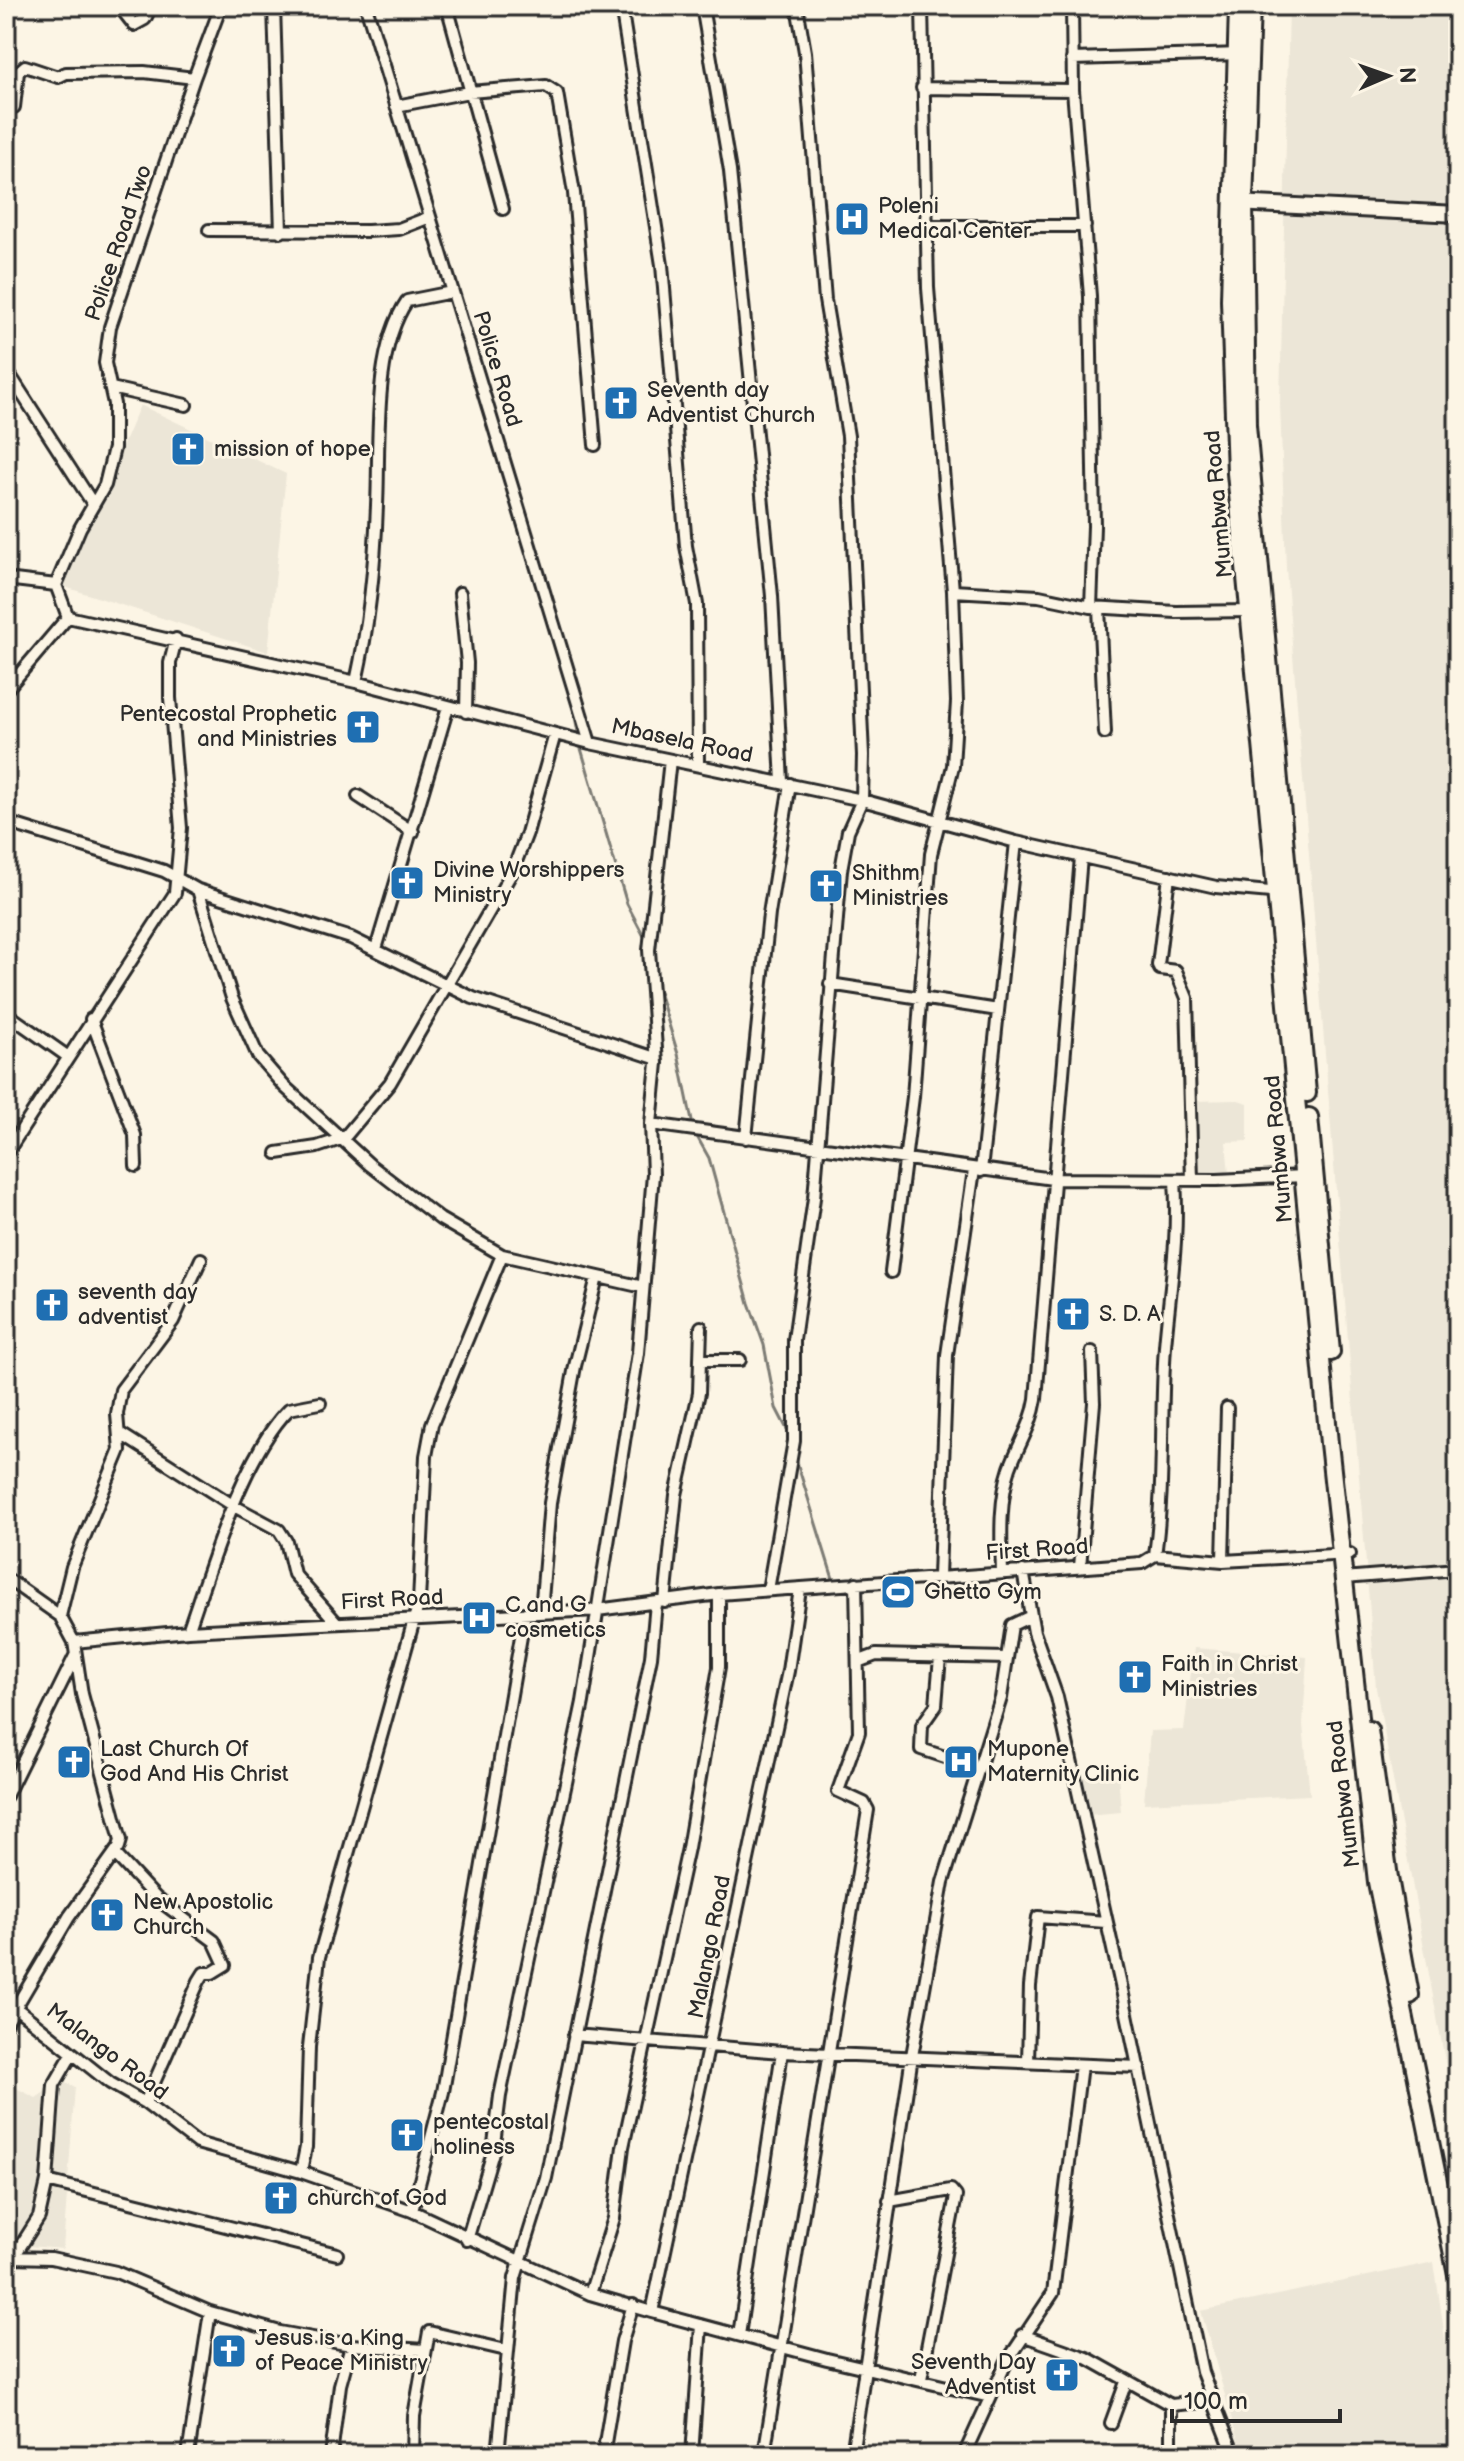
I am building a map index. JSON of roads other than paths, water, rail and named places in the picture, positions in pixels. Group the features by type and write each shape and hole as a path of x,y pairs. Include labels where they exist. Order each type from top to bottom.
{"main road":[{"name":"Mumbwa Road","path":"1238,6 1242,54 1233,420 1251,611 1284,893 1377,1882 1458,2279"},
{"name":"Mumbwa Road","path":"1242,54 1251,6"},
{"name":"Mumbwa Road","path":"1238,203 1251,488 1304,1176 1346,1554"},
{"name":"Mumbwa Road","path":"1347,1577 1394,1908 1458,2231"}],"street":[{"path":"123,11 134,25 145,19 151,6"},
{"name":"Police Road Two","path":"56,585 93,504 105,485 114,448 114,404 105,363 110,327 221,6"},
{"path":"274,6 281,232"},
{"name":"Police Road","path":"366,6 590,743"},
{"path":"447,6 503,209"},
{"path":"621,6 660,250 686,546 695,590 698,764"},
{"path":"702,6 730,171 751,417 772,596 786,783 746,1138"},
{"path":"768,1590 794,1441 794,1340 811,1222 844,846 862,800 860,642 848,436 825,300 805,52 797,6"},
{"path":"891,1272 922,999 930,865 955,746 953,591 937,431 925,226 922,6"},
{"path":"1072,6 1073,90 1085,226 1093,429 1095,607 1105,733"},
{"path":"1072,59 1242,54"},
{"path":"14,107 18,72 25,66 48,76 144,72 194,78"},
{"path":"396,106 469,92 546,86 557,93 574,193 595,445"},
{"path":"922,88 1073,90"},
{"path":"1238,203 1458,214"},
{"path":"209,230 399,229 430,217"},
{"path":"925,226 1085,226"},
{"path":"356,682 368,632 381,403 388,354 407,301 452,292"},
{"path":"6,369 93,504"},
{"path":"111,388 186,405"},
{"path":"6,579 56,585 68,617 6,690"},
{"path":"953,591 1039,596 1095,607 1251,611"},
{"path":"460,593 467,663 466,712"},
{"name":"Mbasela Road","path":"68,617 356,682 590,743 862,800 1081,857 1216,887 1284,893"},
{"path":"6,1154 169,903 179,878 181,828 170,698 170,663 176,639"},
{"path":"376,949 448,707"},
{"path":"277,1153 317,1147 344,1138 390,1083 424,1029 444,985 512,872 531,820 555,734"},
{"path":"467,2240 493,2152 500,2096 571,1760 638,1353 655,1153 651,1124 655,1058 649,950 670,760"},
{"path":"358,796 413,832"},
{"path":"6,822 151,866 198,890 351,938 444,985 506,1011 655,1058"},
{"path":"939,1576 946,1368 978,1170 1016,842"},
{"path":"1002,1573 1004,1490 1011,1466 1032,1423 1036,1399 1081,857"},
{"path":"1169,876 1158,965 1160,969 1176,971 1187,998 1192,1180"},
{"path":"198,890 252,1048 284,1086 370,1165 440,1219 502,1255 643,1287"},
{"path":"830,984 998,1010"},
{"path":"13,1018 67,1056"},
{"path":"91,1019 135,1135 136,1166"},
{"path":"651,1124 1053,1179 1192,1180 1304,1176"},
{"path":"1155,1555 1162,1510 1165,1346 1178,1235 1175,1180"},
{"path":"301,2172 306,2147 309,2047 319,1957 343,1861 415,1619 423,1566 426,1456 432,1424 502,1255"},
{"path":"60,1616 72,1567 116,1464 121,1434 117,1414 121,1390 173,1321 201,1259"},
{"path":"541,1612 550,1503 575,1366 597,1277"},
{"path":"498,2455 515,2278 523,2261 546,2178 651,1657 676,1495 697,1403 701,1327"},
{"path":"1080,1567 1092,1429 1092,1352"},
{"path":"701,1360 740,1360"},
{"path":"188,1631 234,1506 283,1415 299,1404 320,1403"},
{"path":"1223,1561 1227,1408"},
{"path":"121,1434 234,1506 279,1530 286,1541 294,1574 337,1623"},
{"name":"First Road","path":"74,1642 188,1631 597,1610 719,1594 1142,1563 1155,1555 1223,1561 1346,1554"},
{"path":"1347,1577 1458,1569"},
{"path":"1023,1571 1031,1616 1057,1697 1139,2067 1180,2274 1211,2401 1234,2455"},
{"path":"6,1578 60,1616 74,1642 82,1694 121,1840 115,1854 69,1917 6,2024"},
{"path":"764,2455 868,1810 864,1803 838,1791 859,1732 860,1661 856,1583"},
{"name":"Malango Road","path":"652,2312 788,1671 800,1589"},
{"path":"590,2294 611,2234 623,2147 688,1848 719,1667 719,1594"},
{"path":"412,2211 437,2124 525,1613"},
{"path":"852,2455 912,2056 947,1864 991,1735 1012,1625 1031,1616"},
{"path":"860,1661 876,1655 1006,1658"},
{"path":"6,1796 75,1656"},
{"path":"940,1657 936,1705 922,1725 921,1749 945,1757"},
{"path":"115,1854 156,1898 214,1941 225,1965 212,1973 204,1973 199,1981 145,2103"},
{"path":"1028,2062 1030,1986 1038,1917 1106,1922"},
{"name":"Malango Road","path":"6,2000 110,2083 145,2103 197,2143 301,2172 412,2211 467,2240 523,2261 590,2294 739,2335 990,2397"},
{"path":"574,2035 782,2052 1139,2067"},
{"path":"739,2335 782,2052"},
{"path":"6,2269 9,2254 38,2222 47,2181 54,2085 72,2054"},
{"path":"964,2455 1022,2335 1046,2305 1056,2282 1081,2065"},
{"path":"47,2181 337,2254"},
{"path":"889,2201 951,2190 956,2196 921,2379"},
{"path":"9,2254 51,2258 116,2272 210,2312 280,2332 351,2345 425,2350"},
{"path":"603,2455 622,2341 633,2305"},
{"path":"188,2455 210,2312"},
{"path":"692,2455 701,2325"},
{"path":"413,2455 414,2416 429,2332 506,2350"},
{"path":"1022,2335 1071,2351 1171,2405 1211,2401"},
{"path":"331,2455 340,2385 351,2345"},
{"path":"1111,2423 1126,2382"},
{"path":"1171,2405 1171,2455"}],"waterway":[{"path":"365,20 411,169"},
{"path":"572,701 578,732"},
{"path":"580,745 627,904 646,940"},
{"path":"656,982 678,1054 693,1126"},
{"path":"695,1133 709,1158 749,1303 764,1345 776,1408 791,1437"},
{"path":"795,1456 834,1582"}],"place":[{"name":"Poleni Medical Center","path":"852,219"},
{"name":"Seventh day Adventist Church","path":"621,403"},
{"name":"mission of hope","path":"188,449"},
{"name":"Pentecostal Prophetic and Ministries","path":"363,727"},
{"name":"Divine Worshippers Ministry","path":"407,883"},
{"name":"Shithm Ministries","path":"826,886"},
{"name":"seventh day adventist","path":"52,1305"},
{"name":"S. D. A","path":"1073,1314"},
{"name":"Ghetto Gym","path":"898,1592"},
{"name":"C and G cosmetics","path":"479,1618"},
{"name":"Faith in Christ Ministries","path":"1135,1677"},
{"name":"Last Church Of God And His Christ","path":"74,1762"},
{"name":"Mupone Maternity Clinic","path":"961,1762"},
{"name":"New Apostolic Church","path":"107,1915"},
{"name":"pentecostal holiness","path":"407,2135"},
{"name":"church of God","path":"281,2198"},
{"name":"Jesus is a King of Peace Ministry","path":"229,2351"},
{"name":"Seventh Day Adventist","path":"1062,2375"}]}
